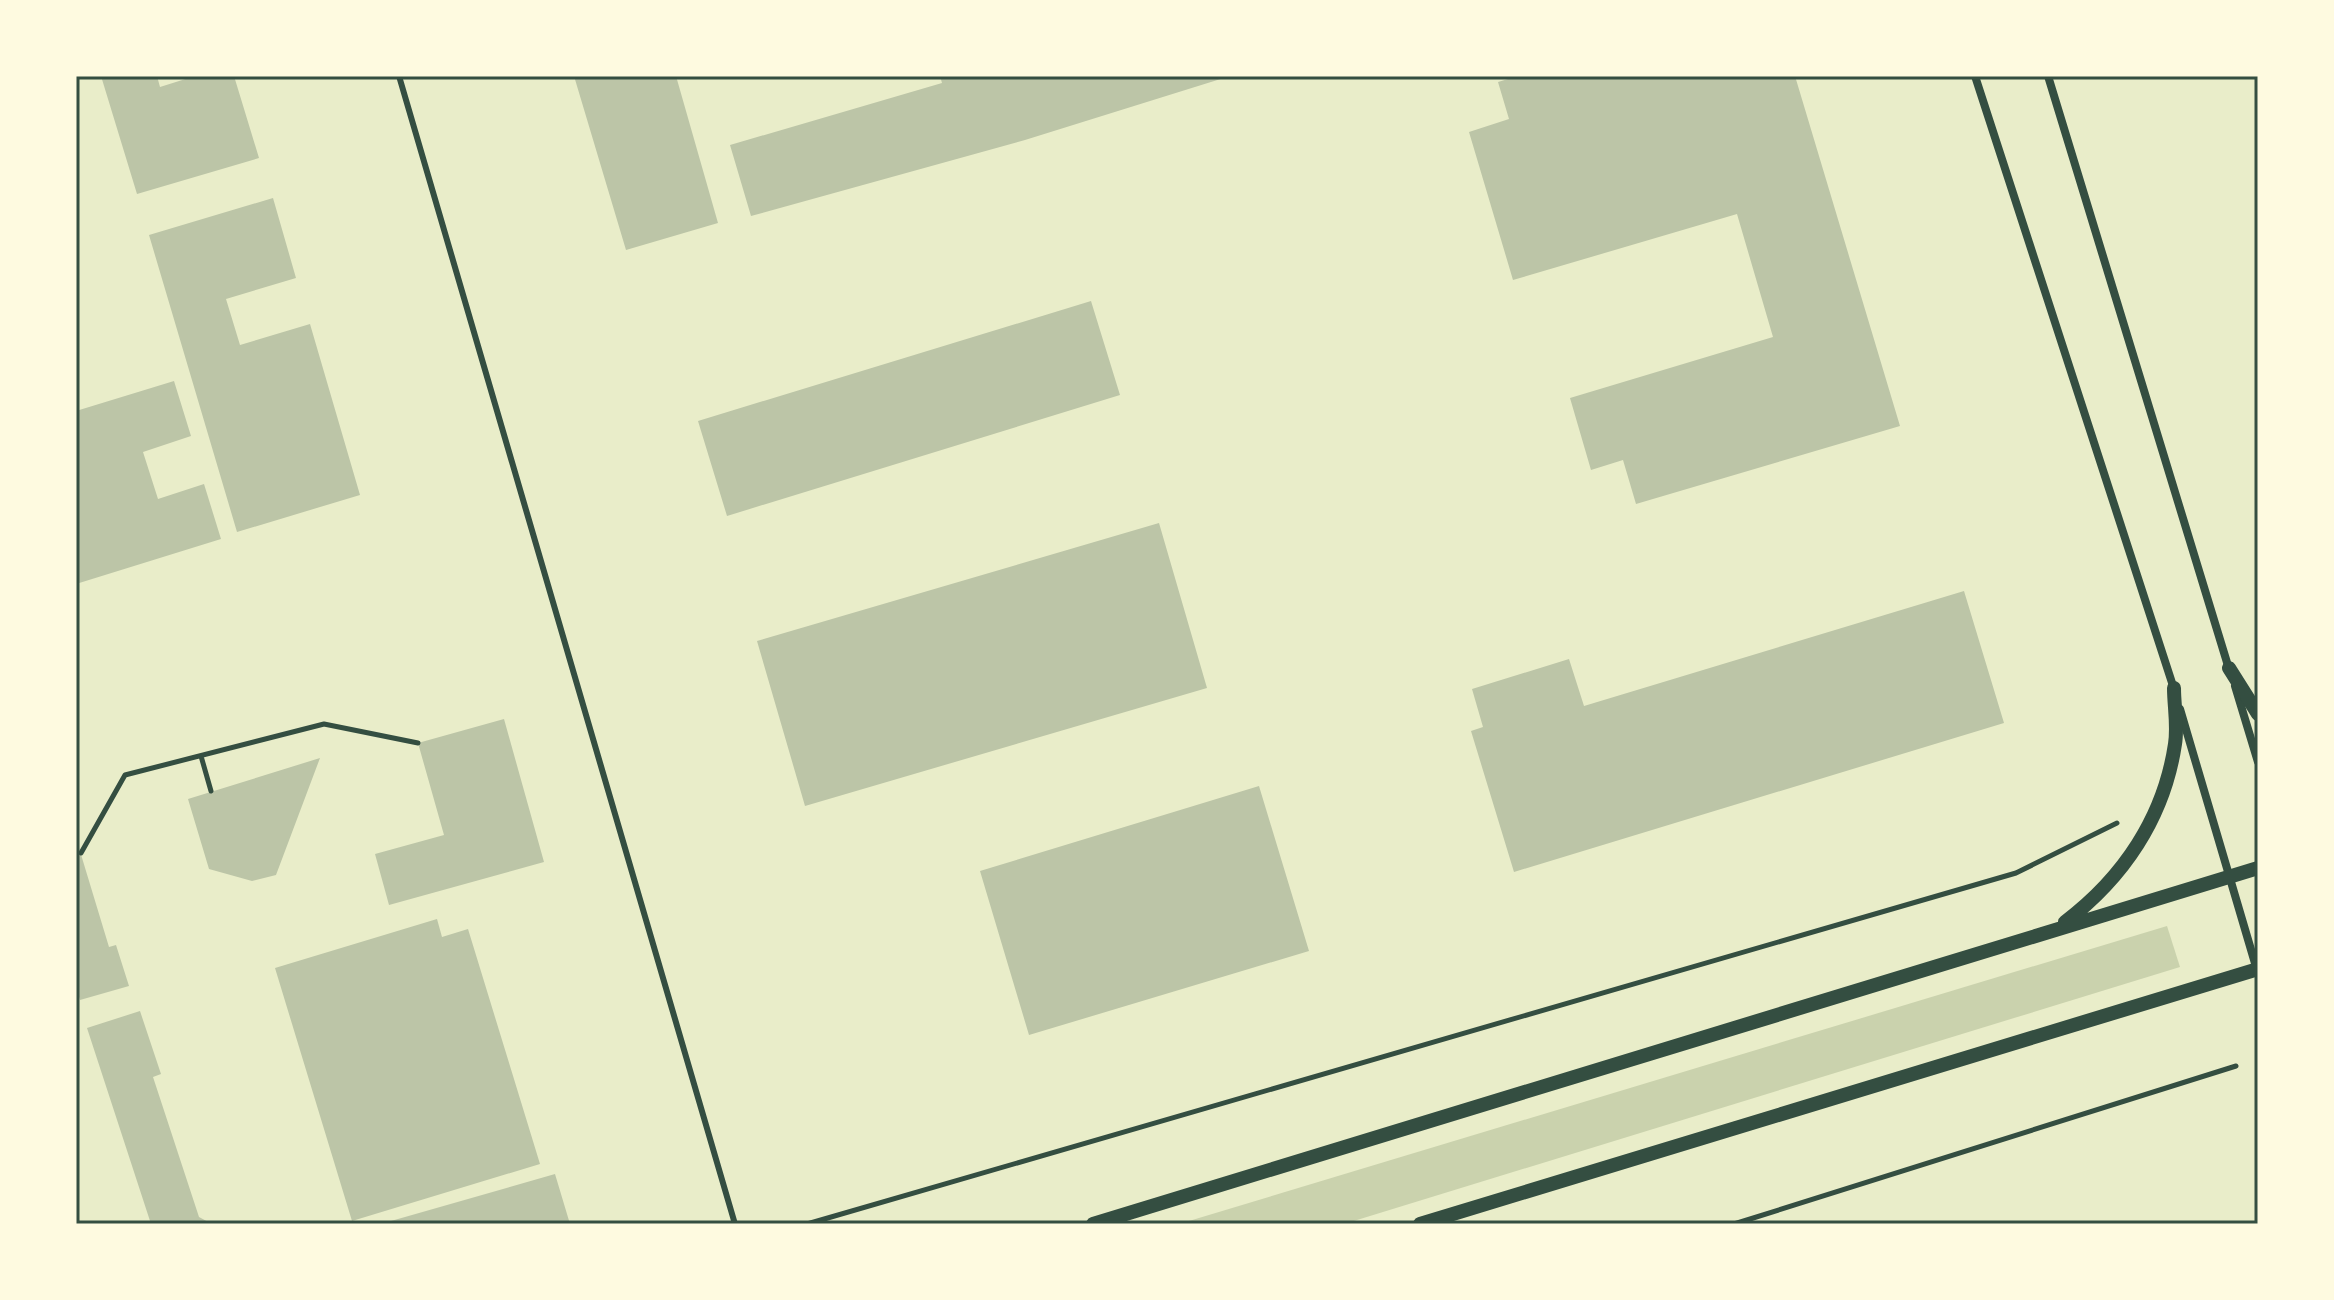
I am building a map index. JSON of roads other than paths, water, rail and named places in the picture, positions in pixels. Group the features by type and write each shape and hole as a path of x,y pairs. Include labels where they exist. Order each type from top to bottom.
{"street":[{"path":"1420,1224 2258,970 2174,688 1975,76"},
{"path":"2048,76 2258,762"},
{"path":"2229,668 2258,714"},
{"path":"2055,930 2096,898 2127,863 2150,825 2166,786 2176,741 2174,688"},
{"path":"1093,1224 2258,868"}],"lane":[{"path":"399,76 735,1224"}]}
